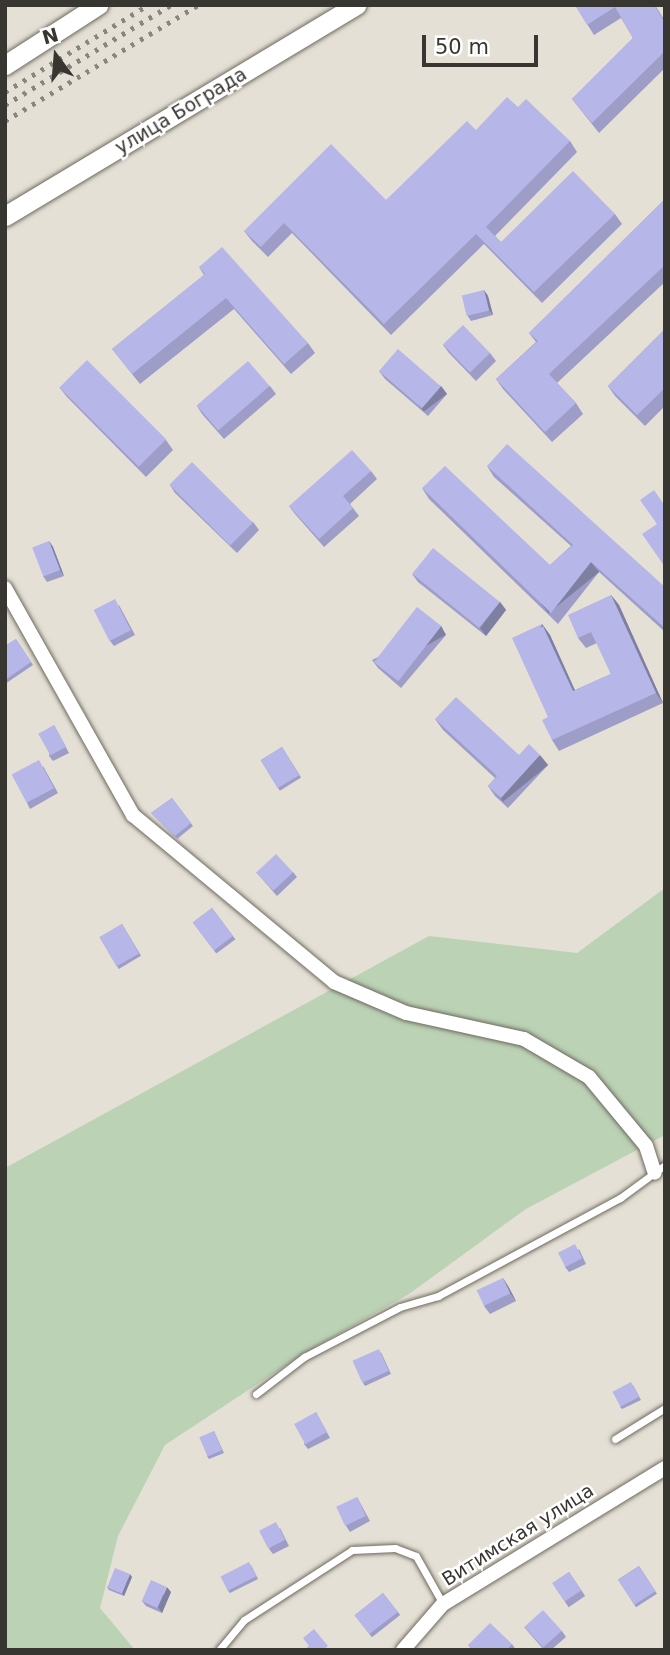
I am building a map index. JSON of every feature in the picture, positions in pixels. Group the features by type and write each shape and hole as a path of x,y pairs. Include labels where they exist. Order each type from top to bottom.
{"main road":[{"path":"5,65 98,5"},
{"name":"улица Бограда","path":"5,216 356,5"}],"street":[{"path":"5,588 133,815 334,982 407,1013 524,1039 589,1077 646,1146 660,1169"},
{"name":"Витимская улица","path":"403,1650 443,1604 665,1468"}],"lane":[{"path":"256,1394 304,1357 400,1307 438,1296 620,1198 660,1169"},
{"path":"615,1439 665,1408"},
{"path":"219,1650 244,1620 352,1550 395,1548 416,1556 443,1604"}],"green space":[{"path":"665,888 665,1135 526,1209 409,1294 306,1352 165,1445 118,1536 100,1608 135,1650 5,1650 5,1168 429,936 577,953"}],"building":[{"path":"575,5 654,5 665,23 665,51 592,123 572,99 633,38 615,7 587,25"},
{"path":"507,97 518,107 526,99 570,141 486,227 501,242 573,171 615,214 534,292 476,234 384,324 284,223 261,247 244,231 331,144 386,200 467,121 476,130"},
{"path":"665,199 665,265 549,374 576,403 545,432 496,379 538,341 529,333"},
{"path":"222,247 308,343 284,364 226,298 132,374 112,349 205,274 199,267"},
{"path":"484,290 489,310 467,316 462,296"},
{"path":"463,325 490,353 470,373 443,344"},
{"path":"665,329 665,388 637,415 608,386"},
{"path":"398,349 441,386 422,408 379,371"},
{"path":"87,360 166,439 139,467 59,388"},
{"path":"248,361 270,386 218,431 197,406"},
{"path":"507,444 665,587 665,628 591,562 551,613 422,488 445,466 550,565 573,545 487,466"},
{"path":"352,450 371,471 343,496 353,508 319,539 289,506"},
{"path":"192,462 253,523 230,545 169,485"},
{"path":"654,490 665,506 665,567 642,534 657,524 640,500"},
{"path":"49,541 60,570 43,576 32,547"},
{"path":"433,548 500,602 479,628 412,574"},
{"path":"611,595 656,693 552,740 542,720 548,717 512,638 542,624 540,628 543,626 573,691 611,674 591,632 578,638 568,615"},
{"path":"115,599 131,630 110,641 94,610"},
{"path":"417,607 441,626 398,681 374,662"},
{"path":"16,639 31,662 5,680 5,646"},
{"path":"456,697 519,755 529,744 540,755 501,798 488,786 497,776 435,719"},
{"path":"54,725 66,747 50,756 38,734"},
{"path":"282,747 299,775 278,788 261,760"},
{"path":"39,760 54,788 27,803 12,775"},
{"path":"172,798 191,823 175,836 151,813"},
{"path":"276,854 293,872 273,891 256,872"},
{"path":"212,908 233,936 214,950 193,922"},
{"path":"122,924 139,953 116,966 99,937"},
{"path":"575,1244 582,1258 565,1267 558,1253"},
{"path":"503,1278 510,1293 484,1306 477,1290"},
{"path":"379,1349 389,1371 362,1383 353,1361"},
{"path":"631,1382 639,1397 620,1407 612,1392"},
{"path":"316,1412 327,1432 305,1444 294,1424"},
{"path":"214,1431 222,1450 207,1457 199,1437"},
{"path":"357,1497 366,1516 345,1526 336,1507"},
{"path":"276,1522 285,1540 268,1548 259,1531"},
{"path":"249,1562 256,1576 228,1591 220,1577"},
{"path":"639,1566 655,1591 634,1605 618,1580"},
{"path":"115,1568 130,1574 122,1593 107,1587"},
{"path":"569,1572 581,1590 565,1601 552,1583"},
{"path":"151,1580 167,1587 157,1608 142,1601"},
{"path":"383,1593 398,1612 369,1634 355,1615"},
{"path":"543,1610 562,1631 543,1648 524,1627"},
{"path":"490,1623 512,1644 507,1650 473,1650 468,1645"},
{"path":"314,1629 328,1646 323,1650 304,1650 309,1646 303,1638"}],"railway":[{"path":"5,92 148,5"},
{"path":"5,105 171,5"},
{"path":"5,121 198,5"}]}
